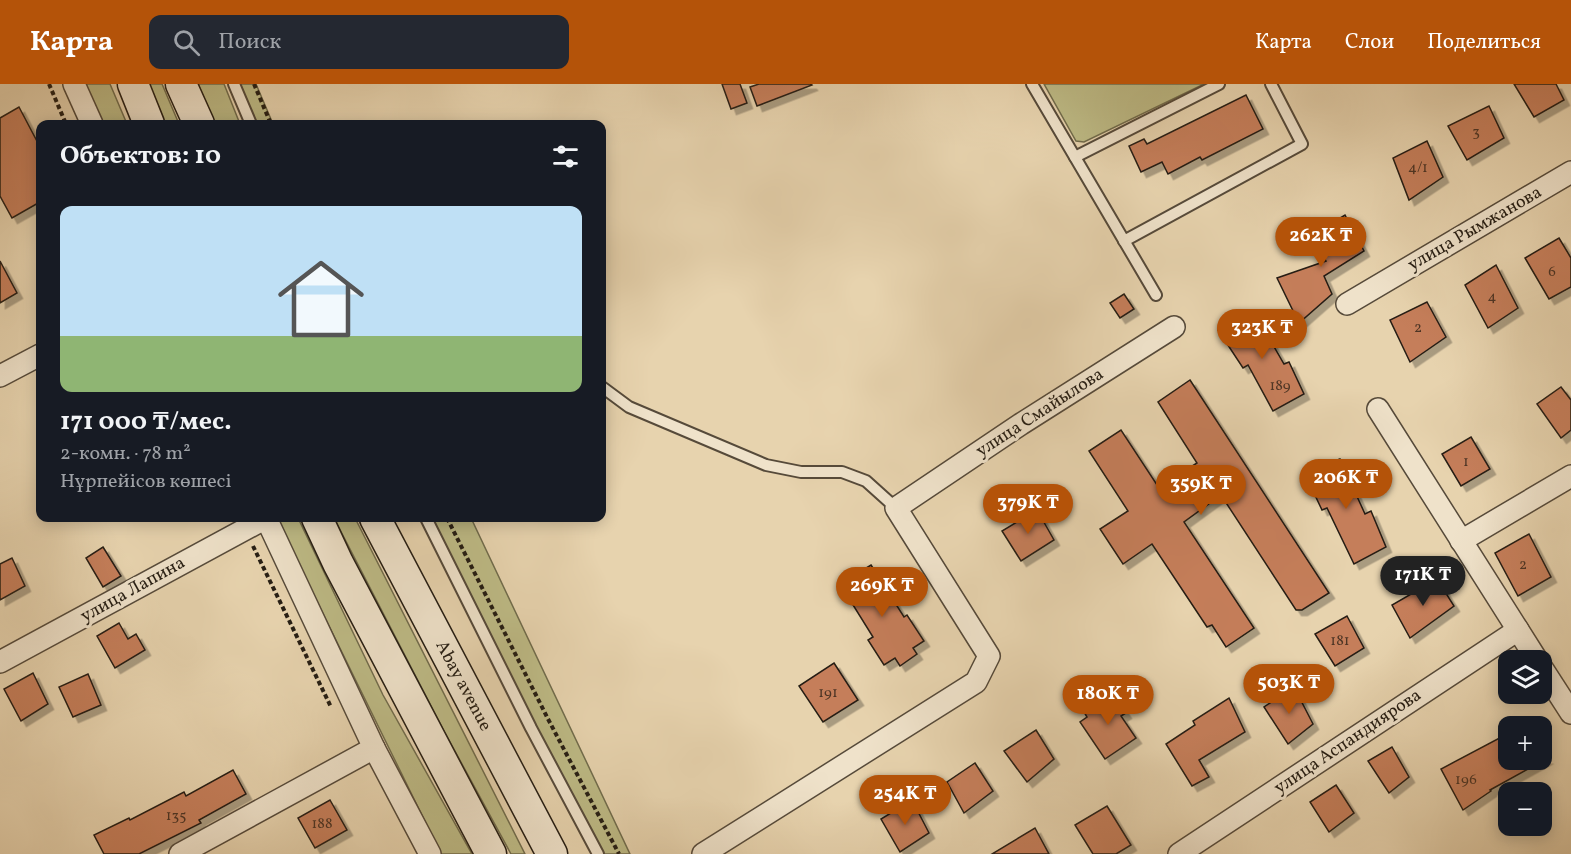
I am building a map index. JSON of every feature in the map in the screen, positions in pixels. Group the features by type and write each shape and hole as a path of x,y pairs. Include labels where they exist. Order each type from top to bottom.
{"main road":[{"path":"133,84 147,120"},
{"path":"181,84 197,120"},
{"path":"319,522 338,563 491,854"},
{"name":"Abay avenue","path":"377,522 552,854"}],"street":[{"path":"75,84 90,120"},
{"name":"улица Рымжанова","path":"1347,304 1571,172"},
{"name":"улица Смайылова","path":"896,508 1021,424 1174,327"},
{"path":"0,376 36,357"},
{"path":"1378,409 1531,650"},
{"path":"1461,541 1571,476"},
{"path":"702,854 976,682 989,656 896,508"},
{"name":"улица Лапина","path":"0,662 259,522"},
{"path":"268,522 374,748 430,854"},
{"name":"улица Аспандиярова","path":"1179,854 1518,630"},
{"path":"1552,684 1571,713"},
{"path":"180,854 374,748"}],"lane":[{"path":"234,84 249,120"},
{"path":"1032,84 1156,295"},
{"path":"1075,157 1219,84"},
{"path":"1124,241 1302,144 1272,84"},
{"path":"606,390 629,407 766,465 801,472 842,472 866,481 896,508"},
{"path":"428,522 531,728 598,854"}],"path":[{"path":"49,84 64,120"},
{"path":"254,84 269,120"},
{"path":"449,522 619,854"}],"shaded area":[{"path":"85,84 110,84 125,120 100,120"},
{"path":"146,84 162,84 177,120 161,120"},
{"path":"198,84 224,84 238,120 213,120"},
{"path":"234,84 256,84 271,120 249,120"},
{"path":"1044,84 1204,84 1084,142 1076,141"},
{"path":"278,522 300,522 383,695 472,854 441,854"},
{"path":"336,522 357,522 525,854 511,854 444,731"},
{"path":"428,522 473,522 630,854 598,854"}],"building":[{"path":"722,84 740,84 747,103 731,109"},
{"path":"759,84 812,85 757,106 750,87"},
{"path":"1514,84 1556,84 1564,100 1534,117"},
{"path":"1246,95 1263,129 1202,160 1200,157 1168,174 1162,162 1141,172 1129,146 1144,139 1147,144"},
{"path":"1489,106 1504,138 1467,160 1448,126"},
{"path":"19,107 36,139 36,204 12,218 0,196 0,118"},
{"path":"1427,141 1443,177 1409,200 1393,158"},
{"path":"1345,215 1364,251 1324,276 1332,294 1299,323 1277,278 1326,261 1312,235"},
{"path":"1559,238 1571,258 1571,287 1549,299 1525,258"},
{"path":"0,261 17,293 0,303"},
{"path":"1496,265 1518,308 1488,328 1465,285"},
{"path":"1124,294 1134,309 1120,318 1110,303"},
{"path":"1427,302 1446,337 1410,362 1390,320"},
{"path":"1253,310 1284,364 1289,362 1304,394 1273,411 1248,365 1243,368 1218,330"},
{"path":"1190,380 1329,593 1302,610 1296,610 1221,495 1184,522 1254,628 1226,647 1212,625 1207,627 1152,544 1123,564 1100,529 1128,511 1089,451 1121,430 1159,488 1197,463 1158,402"},
{"path":"1561,387 1571,400 1571,430 1561,438 1537,404"},
{"path":"1471,437 1490,469 1461,486 1442,454"},
{"path":"1340,459 1365,514 1371,511 1386,547 1354,564 1327,508 1322,510 1304,472"},
{"path":"1037,510 1054,540 1021,561 1002,531"},
{"path":"1529,534 1551,577 1518,596 1495,553"},
{"path":"103,547 121,576 103,587 86,558"},
{"path":"12,558 25,586 0,600 0,564"},
{"path":"871,565 904,617 907,615 924,641 913,648 917,654 900,666 895,658 884,665 868,640 873,637 840,584"},
{"path":"1437,579 1454,606 1410,638 1392,605"},
{"path":"1347,616 1364,648 1335,666 1315,634"},
{"path":"119,623 128,639 136,634 145,650 115,668 97,636"},
{"path":"834,663 858,700 823,722 799,686"},
{"path":"33,673 48,704 21,721 4,689"},
{"path":"88,674 101,705 73,717 59,687"},
{"path":"1294,687 1313,724 1288,744 1264,707"},
{"path":"1111,692 1126,713 1121,716 1136,738 1105,759 1080,722 1087,717 1084,712"},
{"path":"1229,698 1245,732 1199,760 1209,777 1192,786 1166,744 1195,725 1193,721"},
{"path":"1036,730 1054,759 1027,782 1004,751"},
{"path":"1498,739 1498,770 1526,770 1504,782 1498,782 1498,786 1463,810 1441,769"},
{"path":"1392,747 1409,777 1389,793 1368,761"},
{"path":"975,763 993,791 964,813 947,782"},
{"path":"233,770 246,794 199,820 201,823 139,854 104,854 94,835 129,818 130,820 184,792 186,796"},
{"path":"1336,785 1354,813 1329,832 1310,802"},
{"path":"330,800 347,830 315,848 298,818"},
{"path":"912,800 929,833 900,852 881,819"},
{"path":"1107,806 1131,845 1116,854 1093,854 1075,825"},
{"path":"1035,828 1049,854 992,854"}]}
